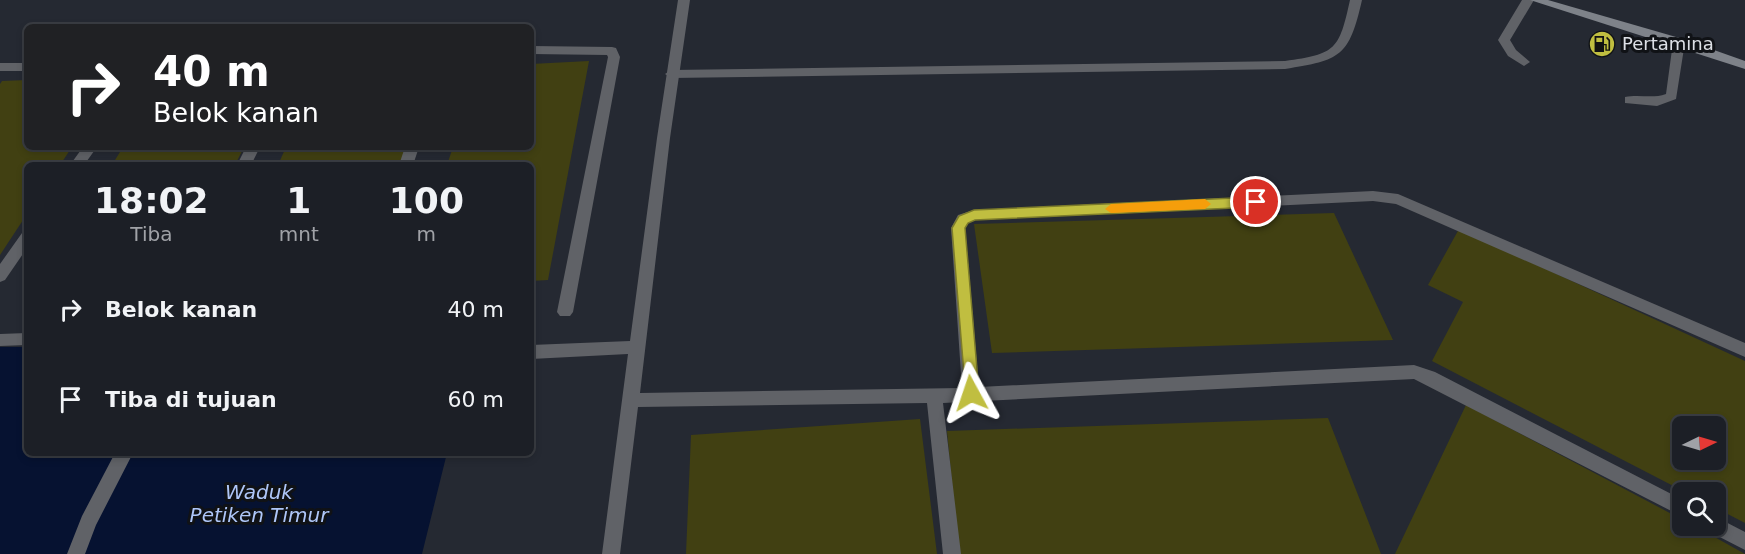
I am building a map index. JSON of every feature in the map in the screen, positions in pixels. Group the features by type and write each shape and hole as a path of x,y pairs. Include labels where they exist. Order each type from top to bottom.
{"main road":[{"path":"1536,0 1679,42 1745,65"}],"street":[{"path":"611,554 633,400 637,347 671,74 684,0"},
{"path":"671,74 1286,65 1315,61 1338,51 1348,38 1356,0"},
{"path":"1524,62 1512,52 1504,40 1528,0"},
{"path":"1630,100 1657,102 1672,96 1679,42"},
{"path":"534,50 612,51 615,57 565,312"},
{"path":"0,67 24,66"},
{"path":"971,393 958,228 963,219 974,215 1373,196 1398,199 1745,350"},
{"path":"0,276 24,241"},
{"path":"0,340 24,339"},
{"path":"534,352 637,347"},
{"path":"633,400 934,396 1414,372 1430,377 1672,503"},
{"path":"934,396 952,554"},
{"path":"76,554 88,522 122,456"},
{"path":"1726,531 1745,541"}],"water":[{"name":"Waduk Petiken Timur","path":"0,347 24,347 24,456 446,456 422,554 0,554"}],"building":[{"path":"589,61 548,280 534,281 534,162 448,162 452,150 534,150 534,64"},
{"path":"24,80 24,150 70,150 62,162 24,162 24,219 0,255 0,84 2,81"},
{"path":"121,150 242,150 236,162 114,162"},
{"path":"285,150 405,150 401,162 279,162"},
{"path":"1334,213 1393,340 992,353 974,224"},
{"path":"1459,229 1745,361 1745,523 1726,513 1726,482 1672,482 1672,485 1432,361 1463,302 1428,285"},
{"path":"1466,405 1672,514 1672,536 1713,536 1745,554 1395,554"},
{"path":"1328,418 1381,554 959,554 947,431"},
{"path":"920,419 937,554 686,554 691,435"}],"slow traffic":[{"path":"1111,209 1205,204"}],"place":[{"name":"Pertamina","path":"1602,44"}],"route":[{"path":"971,393 958,228 963,219 974,215 1256,202"}]}
